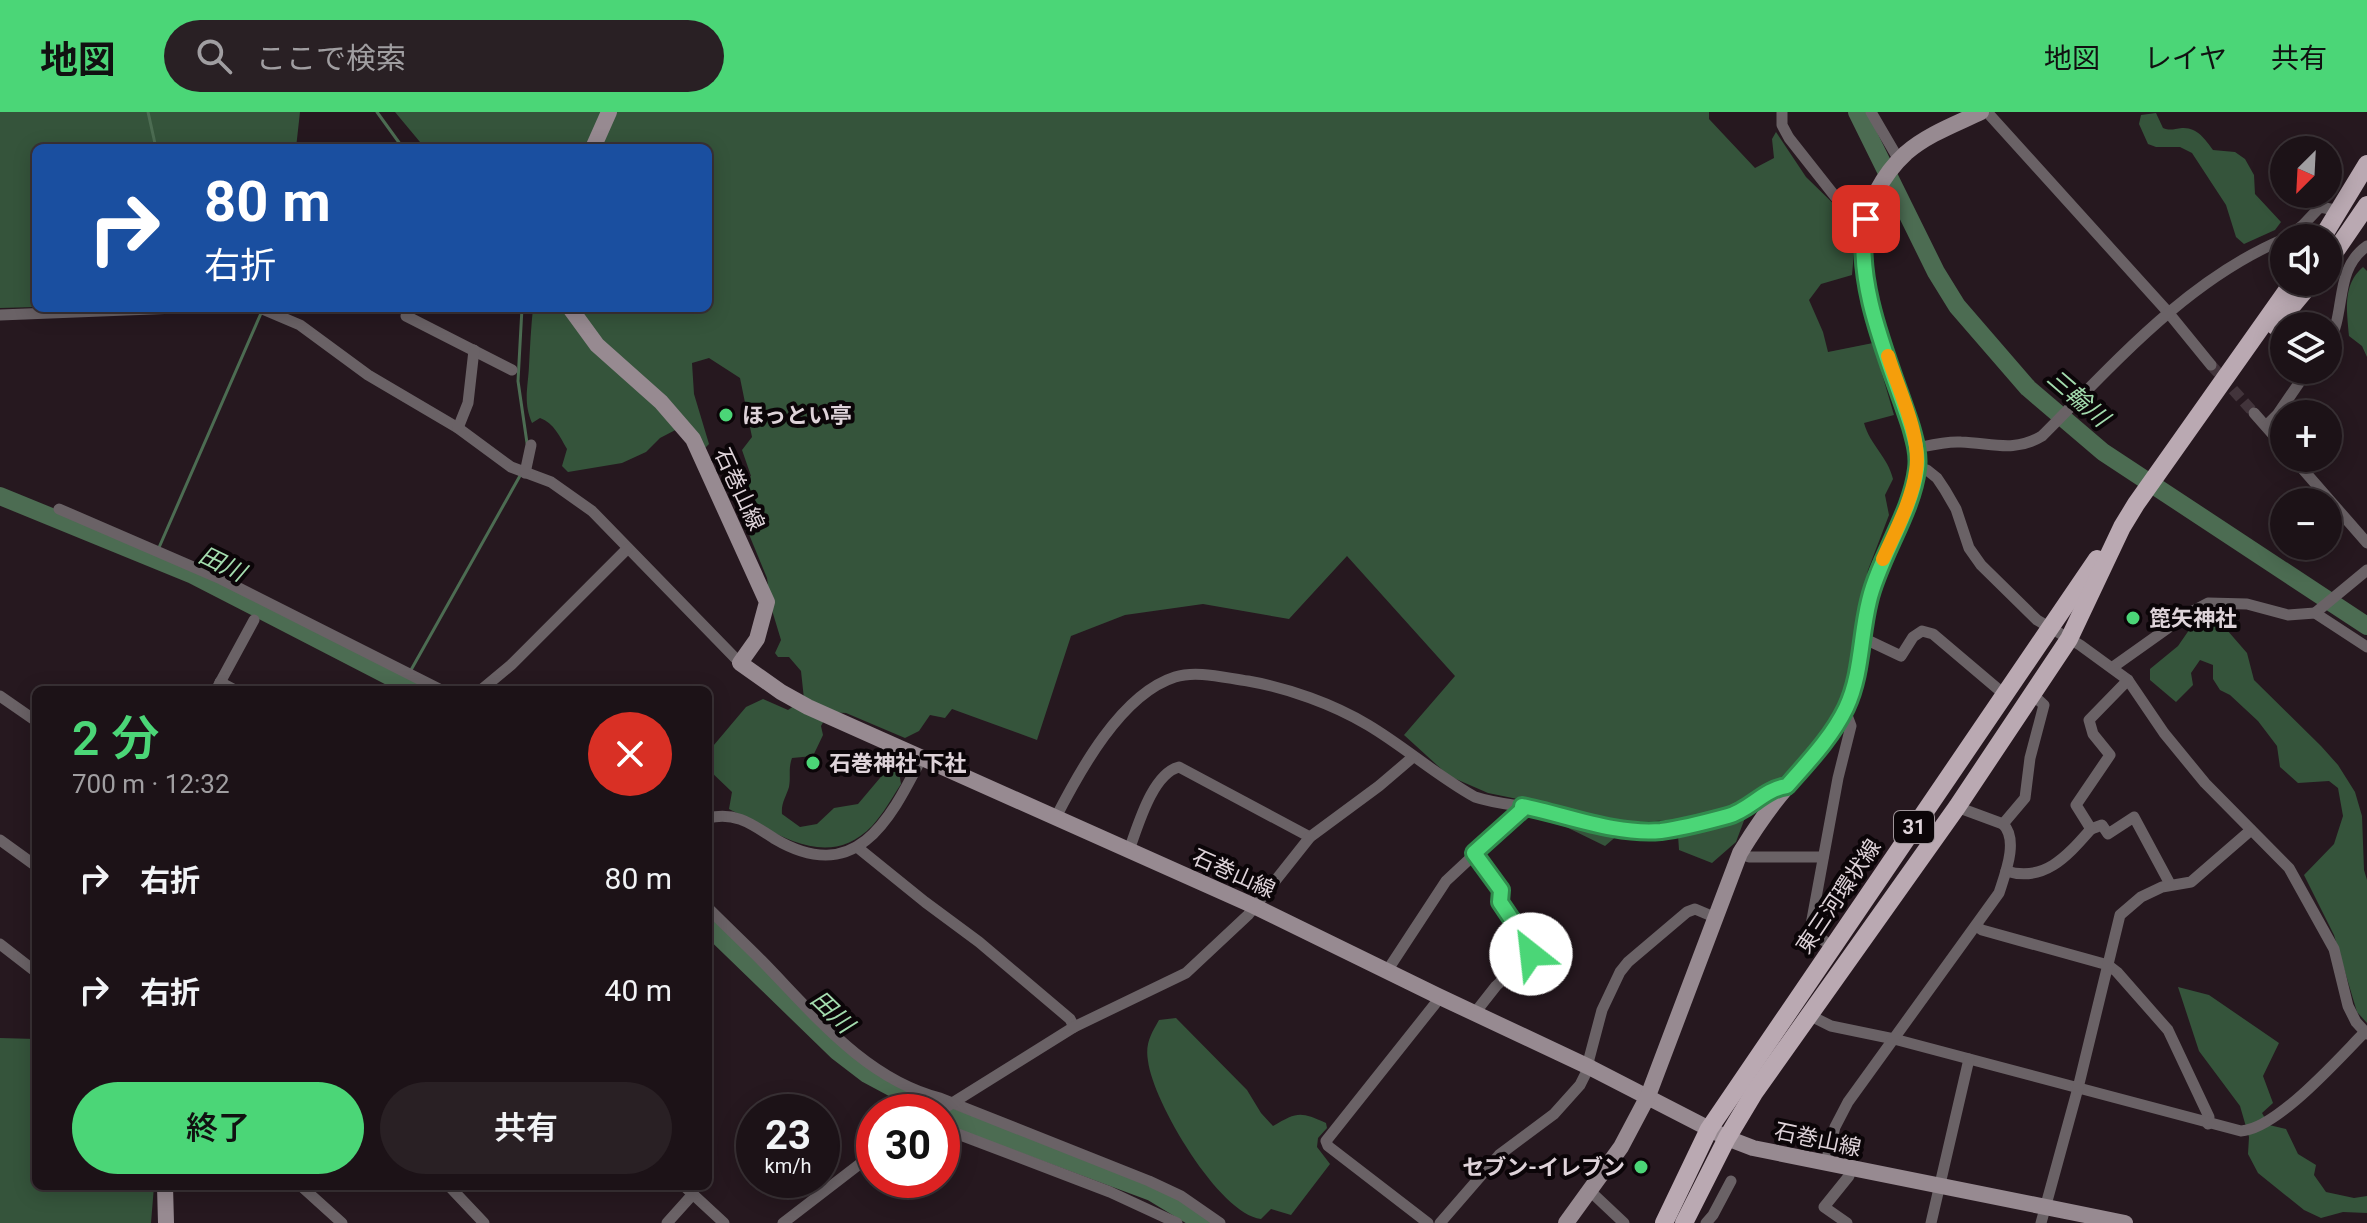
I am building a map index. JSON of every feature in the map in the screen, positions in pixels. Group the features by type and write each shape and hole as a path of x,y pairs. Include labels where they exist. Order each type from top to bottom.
{"main road":[{"path":"595,144 609,112"},
{"path":"1566,1223 1621,1147 1648,1096 1740,853 1757,824 1829,736 1845,710 1860,663 1869,601 1878,569 1908,500 1917,469 1917,448 1870,297 1863,263 1862,239 1866,219 1880,187 1898,162 1924,140 1984,112"},
{"path":"2331,224 2367,164"},
{"path":"2342,242 2366,207"},
{"name":"東三河環状線","path":"1686,1222 1727,1138 1754,1093 1957,807 2069,639 2136,504 2283,296"},
{"name":"東三河環状線","path":"2231,373 2300,296"},
{"name":"石巻山線","path":"573,312 597,345 661,402 693,439 767,602 757,639 740,663 794,700 1254,906 1589,1067 1727,1138 1753,1148 1939,1185 2044,1215 2114,1222"},
{"name":"東三河環状線","path":"1664,1223 1709,1129 2106,545 2122,527"},
{"path":"165,1190 166,1223"}],"street":[{"path":"1782,112 1782,125 1789,138 1845,209 1866,219"},
{"path":"1871,112 1898,162"},
{"path":"1984,112 2167,311 2211,365"},
{"path":"2302,224 2320,207 2340,211"},
{"path":"1917,448 1951,442 2012,448 2030,443 2071,408 2167,311 2270,245"},
{"path":"2340,312 2347,269 2367,246"},
{"path":"0,315 76,312"},
{"path":"271,312 289,319 368,375 458,428 511,467 551,482 574,497 592,511 740,663"},
{"path":"406,316 512,370"},
{"path":"458,428 468,403 474,350"},
{"path":"2266,426 2298,384"},
{"path":"2254,413 2270,431"},
{"path":"525,473 531,445"},
{"path":"1809,1015 1831,1026 1894,1039 2241,1131 2251,1131 2286,1109 2366,1033 2348,1006 2334,949 2289,868 2205,783 2164,733 2128,680 2021,606 1981,565 1969,548 1956,509 1937,478 1927,470 1917,469"},
{"path":"2305,472 2367,543"},
{"path":"59,509 221,579 433,686"},
{"path":"486,686 511,665 627,549"},
{"path":"2113,667 2208,603 2247,604 2288,615 2317,611 2367,570"},
{"path":"2317,611 2367,647"},
{"path":"218,686 254,620"},
{"path":"1863,638 1901,656 1913,637 1922,631 1933,634 2005,695"},
{"path":"1055,819 1077,775 1136,700 1177,676 1196,674 1293,693 1350,715 1475,797 1609,827 1660,831 1732,815 1775,787 1787,786"},
{"path":"2091,829 2076,805 2110,755 2093,734 2089,720 2128,680"},
{"path":"2003,824 2025,798 2030,758 2044,705 2032,694"},
{"path":"0,696 32,718"},
{"path":"1832,947 1818,936 1811,925 1851,726 1845,710"},
{"path":"960,1098 1074,1027 1186,973 1248,915 1310,837 1413,757"},
{"path":"712,817 736,817 778,841 804,851 827,855 844,853 867,842 880,827 921,759"},
{"path":"1129,850 1154,788 1173,768 1179,767 1310,837"},
{"path":"1387,971 1446,881 1522,810 1522,806"},
{"path":"1826,1162 1835,1127 1848,1102 1999,893 2006,871 2010,837 2007,828 1957,807"},
{"path":"2006,871 2040,871 2054,866 2091,829 2102,825 2108,834 2134,817 2170,884"},
{"path":"2044,1215 2120,915 2141,897 2170,884 2191,882 2251,830"},
{"path":"0,840 32,863"},
{"path":"857,847 979,942 1070,1019 1074,1027"},
{"path":"1474,853 1501,890 1500,902 1531,948 1531,954 1496,986 1474,1014"},
{"path":"1740,853 1749,857 1823,857"},
{"path":"1440,1223 1499,1155 1554,1114 1580,1085 1589,1067 1609,991 1628,962 1687,912 1695,909 1714,917"},
{"path":"712,912 806,1008 865,1061 922,1094"},
{"path":"1976,926 2108,965 2117,972 2168,1030 2209,1117 2208,1124"},
{"path":"0,944 32,969"},
{"path":"1428,1223 1328,1146 1326,1141 1435,1004 1438,996"},
{"path":"1931,1223 1969,1059"},
{"path":"960,1112 1149,1181 1181,1196 1220,1223"},
{"path":"960,1135 1110,1192 1177,1223"},
{"path":"783,1223 856,1167"},
{"path":"1847,1223 1824,1207 1849,1176 1851,1168"},
{"path":"1706,1223 1731,1181"},
{"path":"305,1190 342,1223"},
{"path":"453,1190 484,1223"},
{"path":"667,1223 688,1190 724,1223"},
{"path":"1590,1191 1624,1223"}],"green space":[{"path":"0,112 300,112 296,144 32,144 32,307 0,308"},
{"path":"395,112 1709,112 1709,119 1755,168 1774,158 1772,139 1776,132 1806,177 1856,230 1852,275 1821,284 1809,300 1828,352 1873,343 1894,415 1864,423 1893,479 1885,495 1889,515 1868,570 1842,700 1811,746 1775,784 1752,799 1736,842 1712,863 1679,850 1677,820 1633,822 1605,846 1560,824 1551,806 1488,793 1449,776 1404,735 1455,676 1347,556 1289,619 1203,604 1125,615 1071,636 1037,740 952,709 945,718 930,715 919,731 905,738 846,713 829,712 821,726 823,735 813,756 792,758 782,814 800,827 817,824 834,808 858,804 885,772 899,772 901,784 872,826 855,840 837,846 819,847 783,837 729,809 732,792 712,773 712,747 746,707 763,699 788,710 804,699 801,671 789,657 778,657 775,653 781,640 771,607 767,578 734,498 734,488 751,476 742,450 752,437 740,378 709,358 692,363 694,394 709,444 704,449 687,424 660,438 646,452 622,463 568,472 562,466 567,449 562,440 545,420 540,418 532,423 527,402 533,312 712,312 712,144 422,144"},
{"path":"2156,113 2163,128 2192,129 2213,150 2235,152 2245,159 2254,175 2255,194 2281,222 2280,224 2270,224 2270,232 2244,244 2236,237 2226,205 2192,153 2180,147 2148,144 2139,124 2141,115"},
{"path":"2363,267 2367,271 2367,357 2362,346 2349,336 2347,317 2349,290"},
{"path":"2214,615 2247,653 2254,680 2321,746 2355,792 2362,816 2367,880 2367,1023 2357,1012 2334,935 2304,875 2334,844 2343,816 2338,788 2329,781 2298,783 2280,767 2277,746 2258,721 2230,695 2220,690 2213,679 2213,665 2200,660 2191,673 2193,685 2176,702 2150,680 2150,669 2178,646 2196,620"},
{"path":"2178,987 2209,995 2279,1043 2263,1076 2273,1103 2262,1113 2269,1125 2286,1129 2298,1154 2316,1165 2314,1175 2326,1192 2354,1198 2367,1196 2367,1213 2343,1212 2321,1218 2304,1210 2258,1173 2248,1154 2249,1137 2240,1106 2199,1051"},
{"path":"1176,1018 1247,1090 1273,1126 1299,1115 1326,1123 1327,1128 1318,1138 1317,1147 1330,1164 1291,1215 1271,1209 1261,1219 1244,1212 1208,1178 1175,1128 1153,1079 1147,1049 1159,1020"},
{"path":"0,1038 32,1039 32,1190 154,1190 151,1223 0,1223"}],"waterway":[{"path":"148,112 155,144"},
{"path":"377,112 400,144"},
{"name":"三輪川","path":"1857,112 1936,272 1957,306 2028,388 2103,452 2367,626"},
{"path":"154,559 262,312"},
{"path":"522,312 518,381 527,443"},
{"path":"411,670 521,474"},
{"name":"田川","path":"0,496 193,575 408,686"},
{"name":"田川","path":"403,684 407,676"},
{"name":"田川","path":"712,930 837,1051 867,1074 904,1094"},
{"name":"田川","path":"960,1121 1152,1192 1203,1223"}],"tunnel":[{"path":"2211,365 2254,413"}],"slow traffic":[{"path":"1883,559 1908,500 1917,469 1917,448 1888,356"}],"place":[{"name":"ほっとい亭","path":"726,415"},
{"name":"箆矢神社","path":"2133,618"},
{"name":"石巻神社 下社","path":"813,763"},
{"name":"セブン-イレブン","path":"1641,1167"}],"route":[{"path":"1531,954 1531,948 1500,902 1501,890 1474,853 1522,810 1522,806 1632,831 1660,831 1732,815 1775,787 1787,786 1829,736 1845,710 1860,663 1869,601 1878,569 1908,500 1917,469 1917,448 1870,297 1863,263 1862,239 1866,219"}]}
